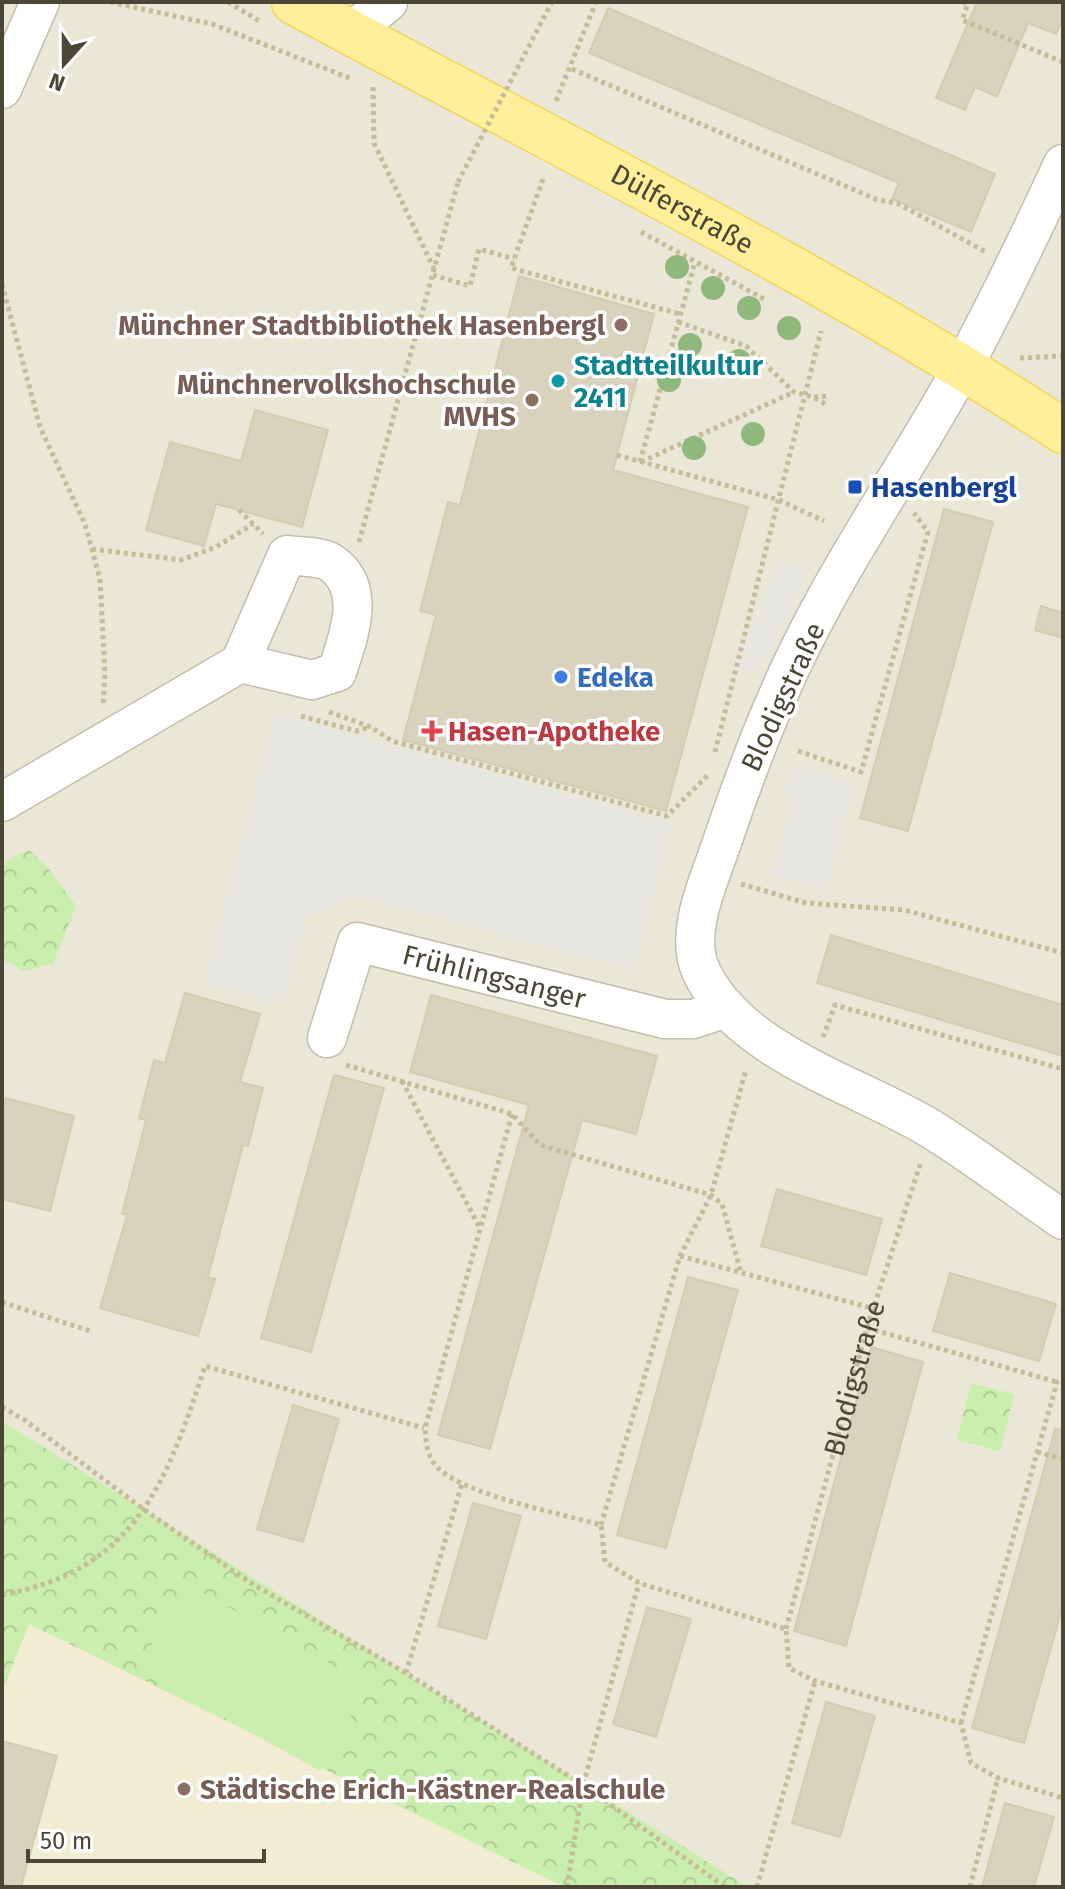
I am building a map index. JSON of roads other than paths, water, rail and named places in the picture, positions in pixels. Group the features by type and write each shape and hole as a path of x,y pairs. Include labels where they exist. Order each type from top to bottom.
{"main road":[{"name":"Dülferstraße","path":"281,14 336,45 822,286 963,366 1063,431"}],"street":[{"path":"2,89 40,2"},
{"path":"336,45 388,2"},
{"name":"Blodigstraße","path":"1063,164 1017,265 963,366 856,548 780,689 733,809 695,928 700,970 727,1008 758,1035 811,1068 934,1130 1063,1220"},
{"path":"2,802 240,663 287,555 329,561 348,581 354,616 337,672 312,680 240,663"},
{"name":"Frühlingsanger","path":"333,1051 357,942 665,1019 693,1019 727,1008"}],"place":[{"name":"Münchner Stadtbibliothek Hasenbergl","path":"621,325"},
{"name":"Stadtteilkultur 2411","path":"558,381"},
{"name":"Münchnervolkshochschule MVHS","path":"532,400"},
{"name":"Hasenbergl","path":"855,487"},
{"name":"Edeka","path":"561,677"},
{"name":"Hasen-Apotheke","path":"432,731"},
{"name":"Städtische Erich-Kästner-Realschule","path":"184,1789"}]}
